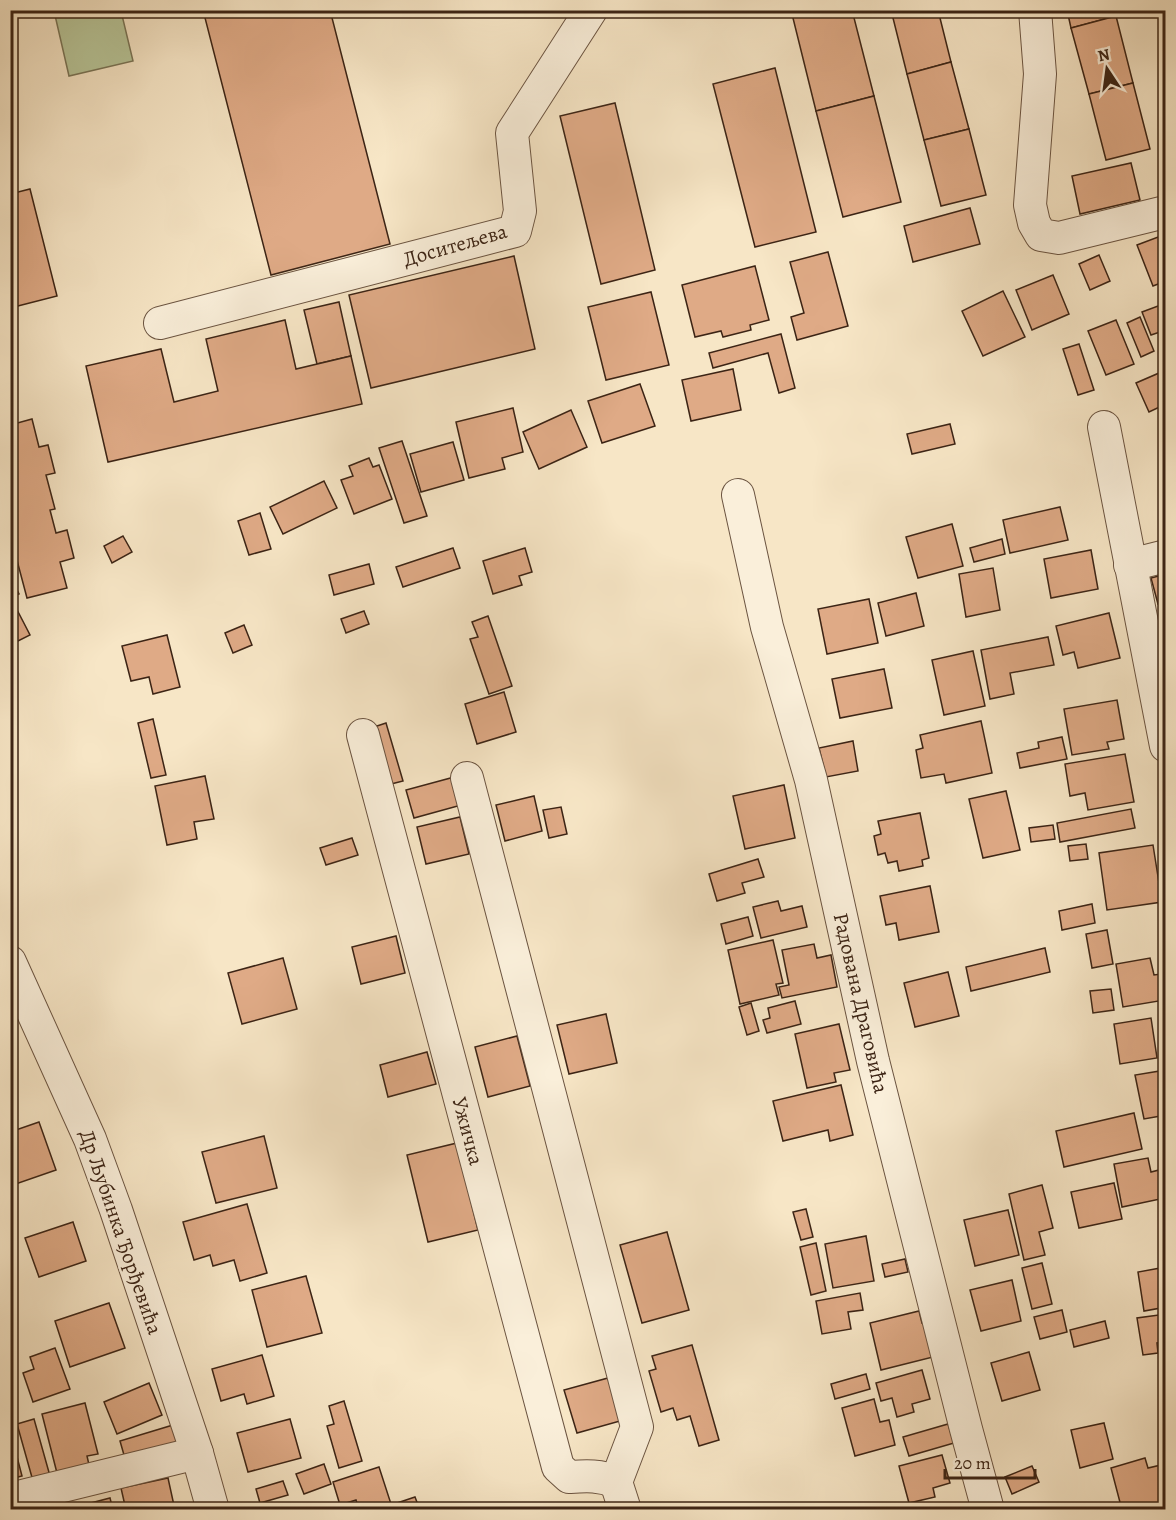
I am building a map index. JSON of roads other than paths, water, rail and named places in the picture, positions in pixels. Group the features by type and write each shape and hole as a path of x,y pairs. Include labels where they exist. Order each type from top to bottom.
{"street":[{"name":"Доситељева","path":"160,323 515,231 520,211 512,133 591,10"},
{"path":"1035,10 1040,74 1030,205 1034,223 1041,235 1059,238 1166,213"},
{"path":"1104,427 1166,746"},
{"name":"Радована Драговића","path":"738,495 767,627 811,780 873,1062 988,1509"},
{"path":"1130,566 1166,556"},
{"name":"Ужичка","path":"363,735 558,1467 569,1477 606,1478 621,1496"},
{"name":"Ужичка","path":"466,778 637,1427 621,1496"},
{"name":"Др Љубинка Ђорђевића","path":"10,962 90,1139 116,1210 213,1509"},
{"path":"10,1499 196,1453"}]}
